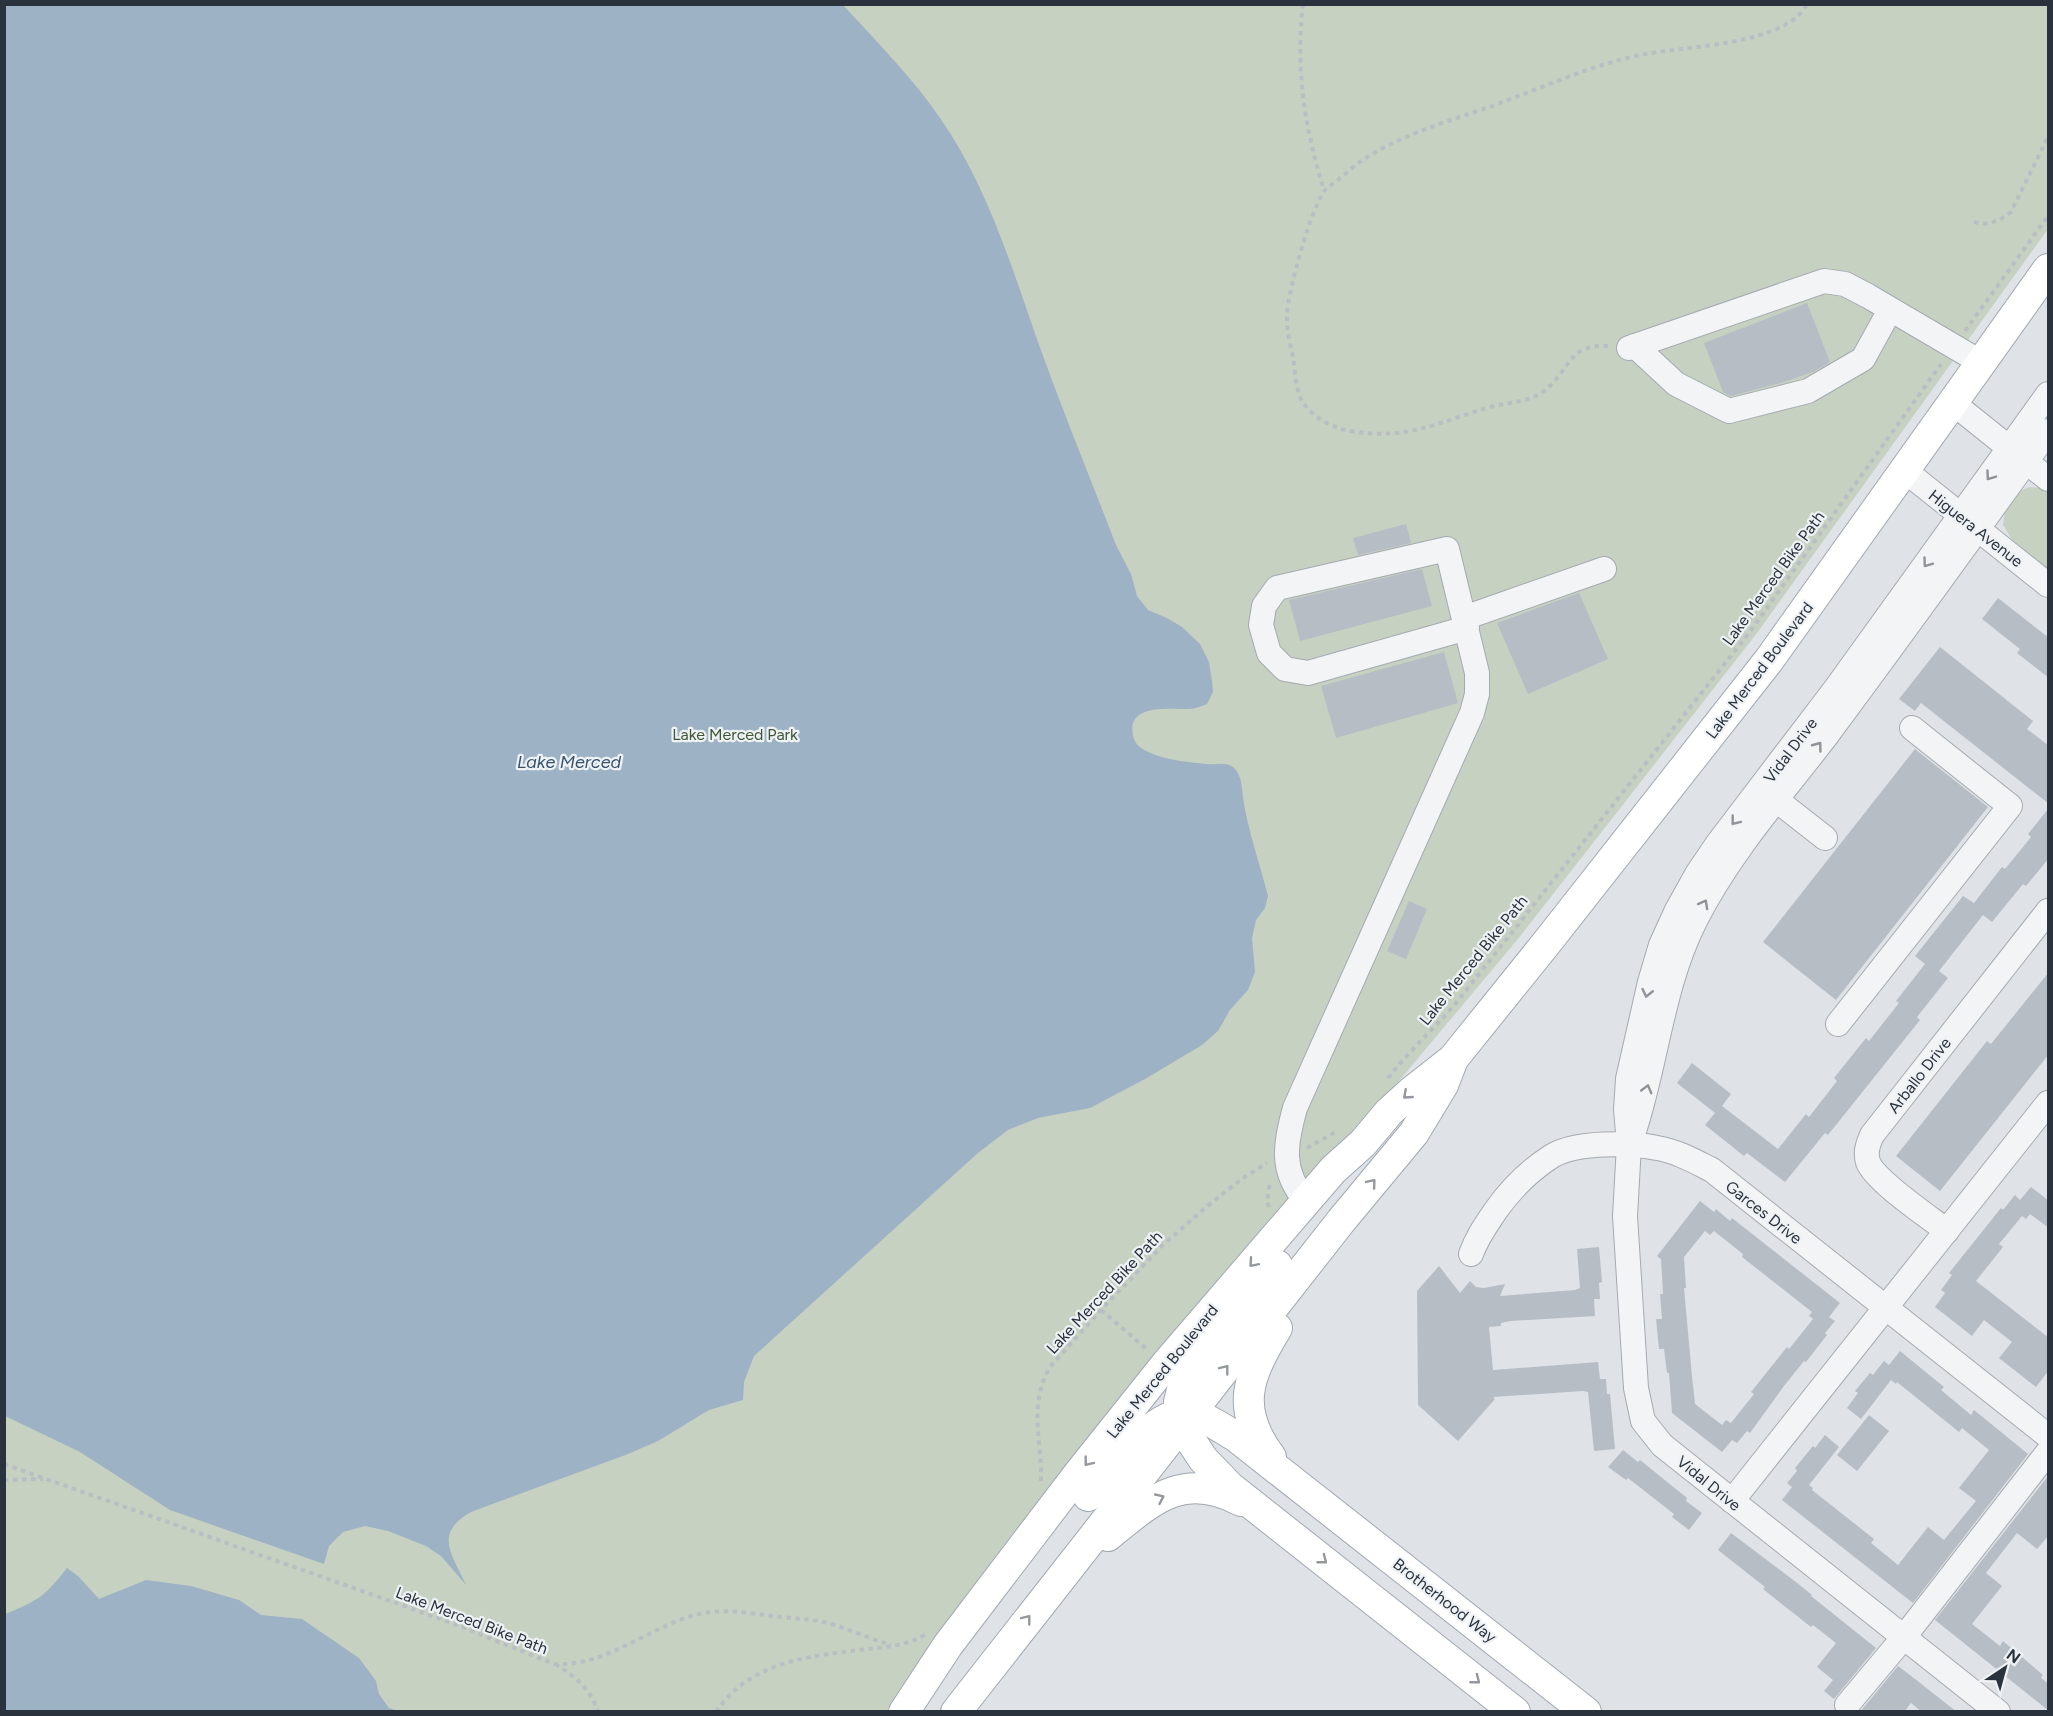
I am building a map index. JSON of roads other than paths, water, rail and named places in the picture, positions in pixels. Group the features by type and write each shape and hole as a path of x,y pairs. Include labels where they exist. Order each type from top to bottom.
{"main road":[{"name":"Lake Merced Boulevard","path":"904,1712 970,1616 1087,1464 1166,1364 1333,1170 1354,1134 1389,1112 1453,1059 1743,695 2049,269"},
{"name":"Lake Merced Boulevard","path":"956,1712 1183,1417 1414,1133 1443,1085 1453,1059"},
{"path":"1354,1134 1339,1185 1190,1374 1182,1391 1179,1407 1203,1459 1216,1473 1515,1712"},
{"path":"1303,1488 1270,1455 1254,1430 1249,1404 1250,1381 1258,1359 1341,1221"},
{"path":"921,1712 1110,1468 1129,1448 1170,1418 1206,1420 1235,1436 1303,1488"},
{"name":"Brotherhood Way","path":"1303,1488 1586,1712"},
{"path":"1064,1572 1152,1501 1178,1490 1193,1489 1223,1493 1252,1507 1277,1524"}],"street":[{"path":"1890,310 1863,359 1808,391 1729,411 1676,384 1632,347 1824,281 1845,284 1982,363"},
{"name":"Vidal Drive","path":"1998,1712 1662,1445 1643,1420 1636,1388 1625,1216 1629,1145 1648,1085 1670,988 1681,952 1696,919 1769,794 2018,455 2049,394"},
{"path":"1953,403 2049,479"},
{"name":"Vidal Drive","path":"2018,455 2049,431"},
{"name":"Higuera Avenue","path":"1904,471 2049,585"},
{"path":"1306,1201 1292,1181 1288,1170 1287,1140 1295,1108 1475,704 1478,684 1477,673 1465,623 1447,549 1277,588 1264,606 1261,625 1269,654 1285,669 1308,673 1465,623 1604,569"},
{"path":"1838,1024 2010,806 1912,728"},
{"path":"1769,794 1825,838"},
{"name":"Arballo Drive","path":"1947,1231 1877,1175 1869,1162 1866,1148 1872,1135 2049,911"},
{"path":"1732,1501 2049,1102"},
{"name":"Garces Drive","path":"1471,1254 1478,1235 1506,1196 1528,1174 1554,1155 1588,1146 1629,1145 1657,1148 1685,1156 1712,1170 2049,1436"},
{"path":"1847,1705 2049,1452"}],"water":[{"name":"Lake Merced","path":"4,5 843,5 918,88 957,144 985,198 1008,255 1057,393 1116,545 1131,574 1137,596 1148,610 1182,627 1200,644 1209,662 1213,692 1207,704 1191,709 1150,710 1135,719 1132,727 1134,739 1146,751 1179,761 1228,765 1237,771 1240,778 1248,823 1268,896 1265,908 1256,920 1252,938 1255,972 1248,990 1230,1010 1218,1031 1202,1045 1090,1108 1038,1118 1008,1130 978,1153 754,1356 744,1382 743,1400 709,1410 658,1441 628,1454 471,1512 459,1520 452,1528 449,1545 466,1585 441,1556 426,1546 388,1531 365,1526 343,1532 329,1546 324,1564 170,1510 80,1452 5,1416"},
{"path":"67,1568 78,1576 99,1599 146,1580 191,1586 239,1600 261,1615 302,1619 359,1658 376,1681 379,1694 389,1708 398,1711 5,1711 5,1614 40,1597"}],"park label":[{"name":"Lake Merced Park","path":"735,734"}]}
